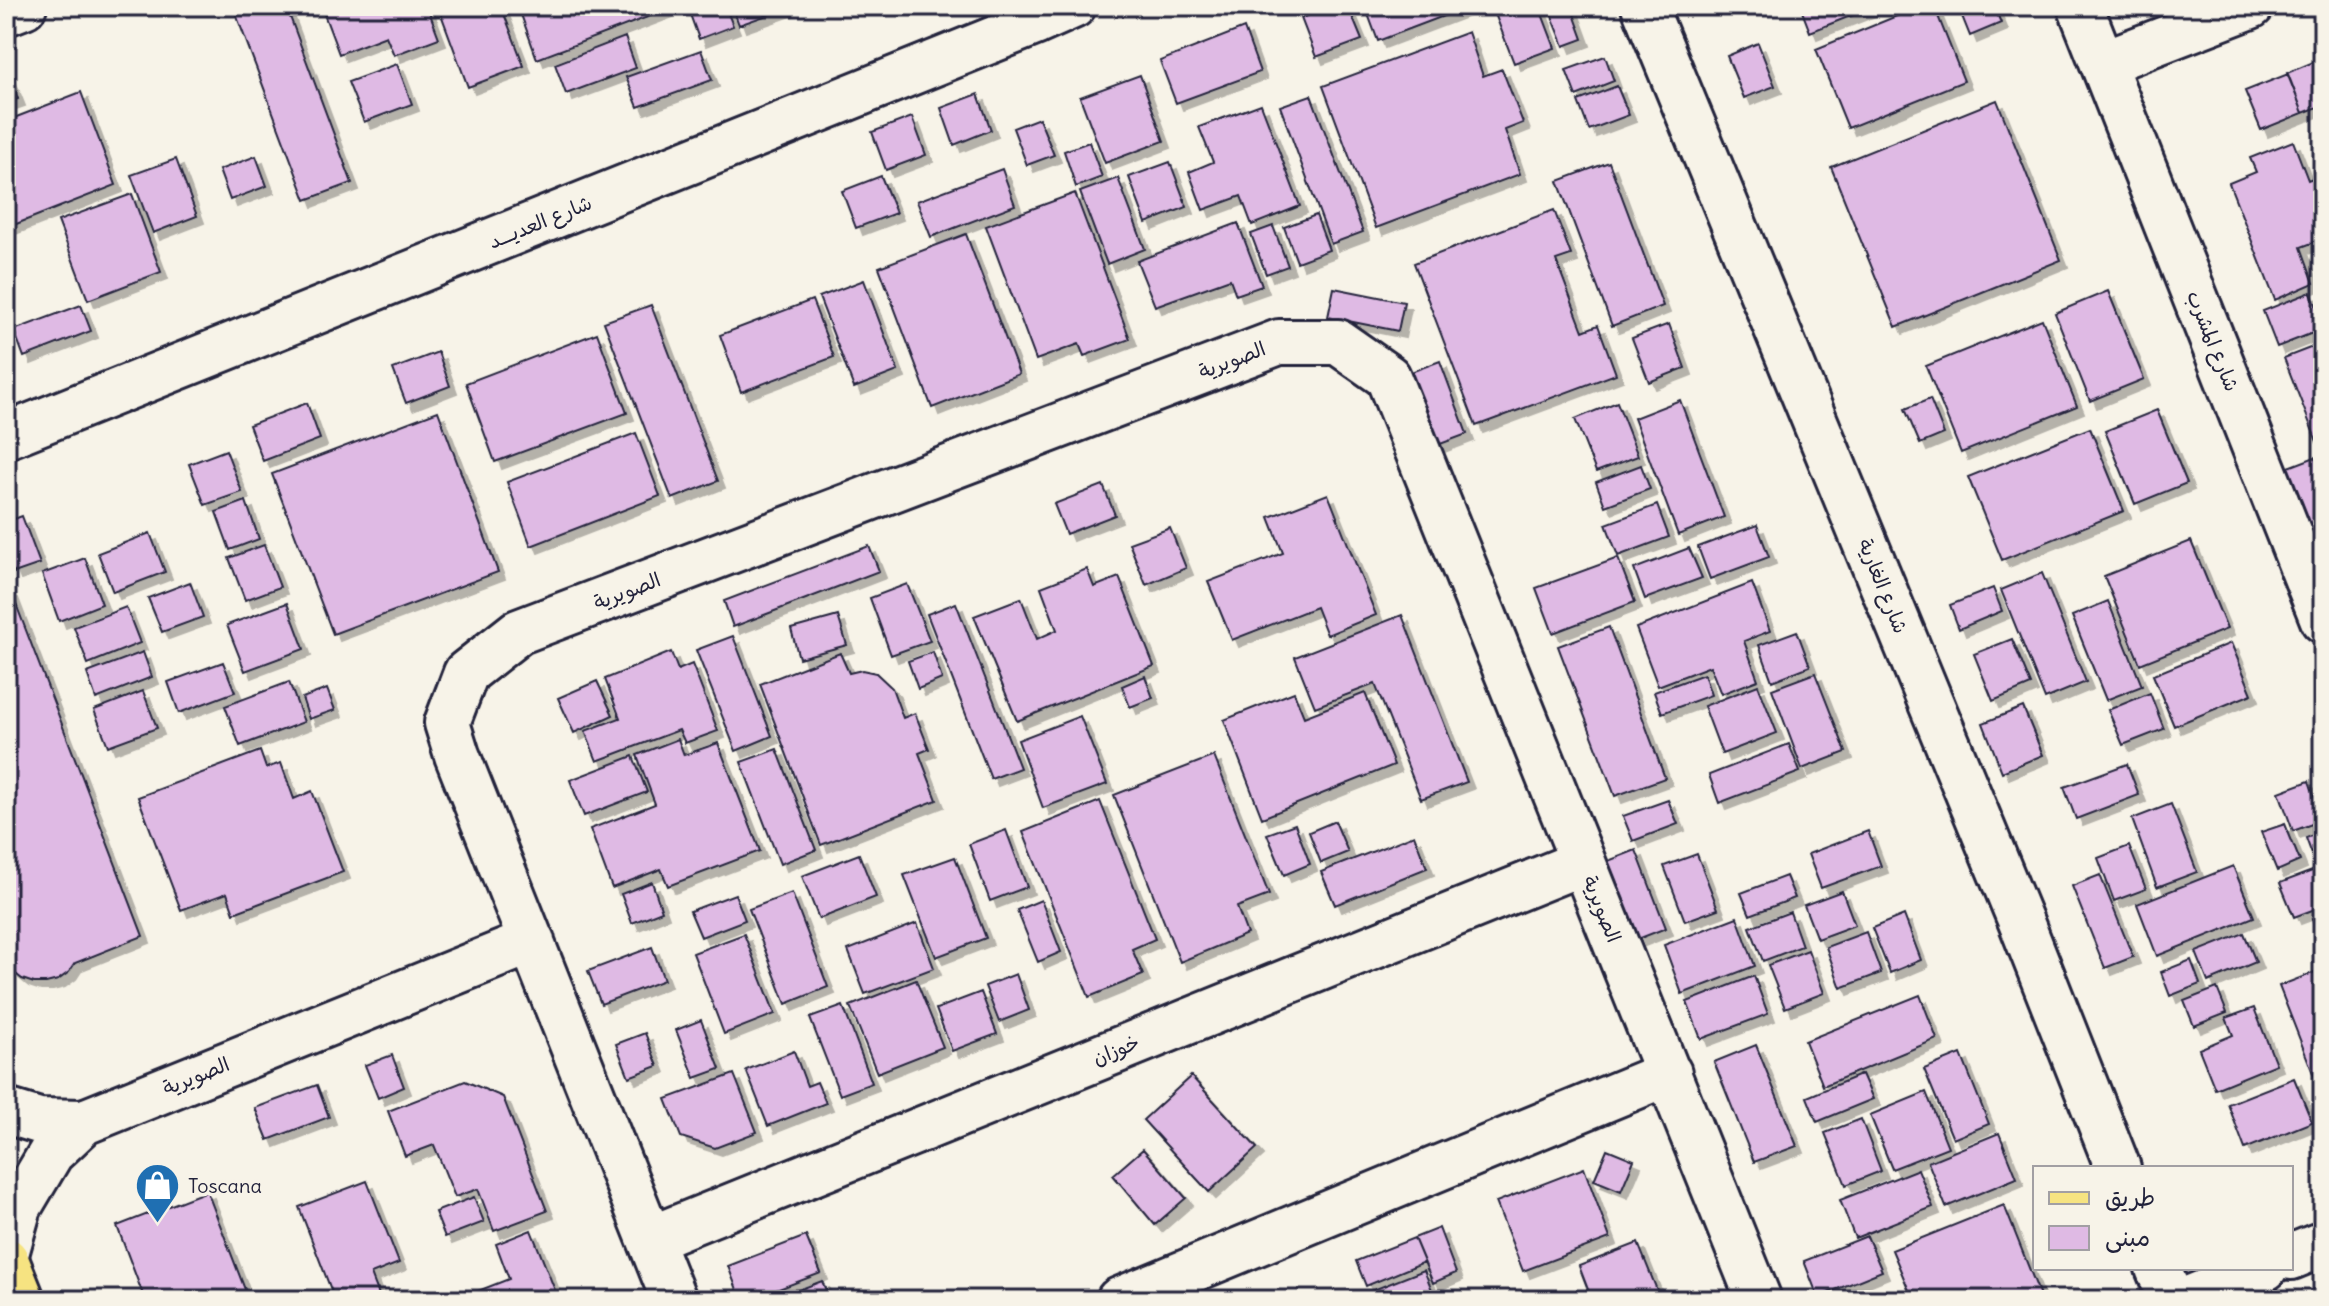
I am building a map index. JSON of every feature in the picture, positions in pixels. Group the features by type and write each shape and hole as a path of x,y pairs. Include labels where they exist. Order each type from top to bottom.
{"main road":[{"path":"6,1260 22,1300"}],"street":[{"path":"6,13 24,6"},
{"name":"شارع الغارية","path":"1644,6 2015,907 2117,1166"},
{"name":"شارع المشرب","path":"2080,6 2322,615"},
{"path":"2103,63 2251,6"},
{"name":"شارع العديـــد","path":"6,436 1047,11"},
{"name":"الصويرية","path":"674,1300 457,755 447,723 466,673 518,632 1279,342 1338,342 1388,377 1759,1300"},
{"name":"خوزان","path":"650,1239 1583,862"},
{"name":"الصويرية","path":"6,1254 19,1207 51,1153 84,1122 532,941"},
{"path":"1119,1300 1669,1073"},
{"name":"الصويرية","path":"6,1111 39,1121 84,1122"},
{"path":"2293,1256 2323,1244"},
{"path":"2159,1270 2171,1300"},
{"path":"2186,1300 2260,1270"}],"building":[{"path":"233,6 286,6 352,183 306,200"},
{"path":"321,6 427,6 439,38 394,55 386,36 339,54"},
{"path":"438,6 501,6 524,66 468,87"},
{"path":"518,6 668,6 669,9 537,59"},
{"path":"687,6 725,6 733,26 699,39"},
{"path":"732,6 787,6 787,8 739,25"},
{"path":"1333,6 1348,6 1362,40 1316,57 1301,18"},
{"path":"1365,6 1470,6 1378,41"},
{"path":"1508,6 1539,6 1555,48 1514,63 1494,11"},
{"path":"1548,6 1571,6 1583,39 1564,46"},
{"path":"1800,6 1876,6 1810,32"},
{"path":"1921,6 1934,6 1964,81 1848,128 1816,49"},
{"path":"1958,6 1994,6 2001,23 1970,36"},
{"path":"1244,28 1260,72 1176,103 1160,61"},
{"path":"1468,32 1483,76 1502,69 1523,123 1505,130 1520,174 1376,228 1323,86"},
{"path":"625,37 636,68 566,94 555,64"},
{"path":"1758,43 1775,86 1744,98 1727,56"},
{"path":"701,50 712,80 638,107 626,77"},
{"path":"1605,56 1614,81 1576,96 1566,70"},
{"path":"2323,58 2323,105 2303,113 2287,73"},
{"path":"397,64 412,104 364,122 348,82"},
{"path":"6,69 18,99 6,103"},
{"path":"2288,74 2303,113 2261,130 2245,91"},
{"path":"1140,75 1164,141 1105,163 1080,97"},
{"path":"1617,86 1629,115 1589,130 1578,101"},
{"path":"81,92 116,185 6,228 6,121"},
{"path":"978,94 991,130 954,145 941,108"},
{"path":"1311,95 1363,232 1331,244 1280,106"},
{"path":"1997,100 2061,260 1896,327 1831,167"},
{"path":"1261,104 1300,206 1252,225 1241,196 1203,210 1189,172 1213,162 1199,127"},
{"path":"912,117 926,155 886,170 872,132"},
{"path":"1039,118 1054,155 1027,165 1013,128"},
{"path":"2293,141 2308,180 2323,174 2323,239 2301,247 2314,283 2275,300 2229,183 2256,172 2250,158"},
{"path":"1089,142 1102,177 1076,187 1064,151"},
{"path":"256,156 267,186 230,200 219,170"},
{"path":"176,159 197,216 153,233 131,175"},
{"path":"1170,162 1187,207 1146,223 1129,177"},
{"path":"1609,162 1663,306 1612,326 1558,181"},
{"path":"1002,169 1015,205 931,237 917,201"},
{"path":"881,176 896,213 856,228 842,191"},
{"path":"1118,178 1145,249 1107,264 1080,192"},
{"path":"1075,193 1130,339 1084,356 1079,344 1036,360 986,226"},
{"path":"132,194 161,272 88,300 58,221"},
{"path":"1554,210 1571,255 1556,260 1583,331 1598,325 1616,374 1476,426 1414,263"},
{"path":"1316,215 1329,250 1297,262 1284,227"},
{"path":"1238,223 1262,286 1236,295 1230,279 1155,306 1137,261"},
{"path":"1273,226 1288,266 1266,274 1251,234"},
{"path":"966,234 1019,374 932,408 879,267"},
{"path":"864,280 898,371 854,388 819,297"},
{"path":"1334,288 1404,302 1398,331 1328,317"},
{"path":"2108,291 2144,379 2090,401 2055,313"},
{"path":"2311,292 2323,329 2277,347 2263,311"},
{"path":"812,300 834,357 741,392 720,335"},
{"path":"81,305 91,331 24,357 14,330"},
{"path":"651,305 718,481 672,499 604,322"},
{"path":"2042,319 2077,406 1961,453 1926,366"},
{"path":"1669,324 1685,368 1649,382 1632,338"},
{"path":"597,333 627,413 495,462 466,383"},
{"path":"2323,343 2323,457 2284,358"},
{"path":"438,352 450,386 406,403 393,369"},
{"path":"1440,361 1467,434 1435,446 1408,373"},
{"path":"1930,399 1944,434 1920,444 1905,409"},
{"path":"1680,400 1724,517 1678,535 1634,418"},
{"path":"1617,402 1638,456 1596,472 1575,419"},
{"path":"307,403 320,439 263,461 249,425"},
{"path":"2157,410 2187,483 2135,504 2105,431"},
{"path":"438,411 498,572 333,634 272,474"},
{"path":"2090,428 2124,511 2002,560 1968,477"},
{"path":"636,433 660,496 531,546 507,482"},
{"path":"226,450 242,492 205,505 189,464"},
{"path":"2315,457 2323,478 2323,550 2314,542 2281,470"},
{"path":"1641,465 1650,489 1605,506 1596,482"},
{"path":"1103,485 1115,515 1066,534 1054,504"},
{"path":"1328,494 1376,615 1327,635 1316,607 1232,640 1208,582 1283,553 1269,517"},
{"path":"246,501 259,539 230,550 216,512"},
{"path":"1657,505 1669,537 1618,556 1606,524"},
{"path":"22,516 40,564 14,573 6,552 6,522"},
{"path":"1757,525 1769,557 1710,579 1698,547"},
{"path":"1170,528 1186,568 1146,585 1129,543"},
{"path":"150,533 165,572 113,592 98,553"},
{"path":"2191,541 2227,629 2140,664 2104,576"},
{"path":"264,545 280,587 245,600 229,558"},
{"path":"869,546 879,571 733,627 724,601"},
{"path":"1689,548 1702,578 1645,599 1634,569"},
{"path":"85,558 102,604 59,621 42,574"},
{"path":"1618,558 1635,602 1553,633 1536,588"},
{"path":"1087,569 1094,587 1119,577 1154,666 1017,721 974,616 1021,598 1037,639 1057,630 1041,587"},
{"path":"2042,573 2086,682 2045,699 2001,590"},
{"path":"190,582 203,617 162,632 148,598"},
{"path":"1752,583 1770,631 1744,641 1758,680 1721,694 1710,666 1658,686 1636,628"},
{"path":"907,584 930,641 891,655 870,598"},
{"path":"1993,588 2002,611 1959,629 1950,605"},
{"path":"11,591 143,936 75,963 58,980 46,983 22,979 6,961 6,593"},
{"path":"2108,601 2142,686 2106,700 2072,616"},
{"path":"287,603 304,649 245,671 227,625"},
{"path":"956,603 1020,768 991,779 927,614"},
{"path":"126,607 140,643 88,664 74,627"},
{"path":"1402,615 1467,782 1421,799 1375,684 1315,707 1295,657"},
{"path":"838,616 847,645 799,658 791,629"},
{"path":"1609,627 1665,778 1615,796 1558,646"},
{"path":"1797,631 1810,666 1772,681 1759,645"},
{"path":"733,636 772,736 736,751 696,650"},
{"path":"2012,639 2031,685 1993,701 1974,654"},
{"path":"2231,643 2252,694 2174,726 2153,675"},
{"path":"143,652 152,677 96,699 87,673"},
{"path":"671,652 678,670 692,664 718,731 685,743 679,730 597,761 585,731 620,718 605,679"},
{"path":"933,652 942,679 918,689 908,661"},
{"path":"840,653 849,673 862,670 876,673 892,688 903,718 915,713 929,749 919,753 937,800 821,845 760,684"},
{"path":"223,662 235,692 179,713 168,682"},
{"path":"1815,673 1846,752 1802,769 1772,689"},
{"path":"1704,674 1711,695 1662,713 1654,692"},
{"path":"1145,676 1153,698 1130,707 1122,686"},
{"path":"597,681 613,715 574,733 558,698"},
{"path":"289,682 304,722 240,746 225,706"},
{"path":"1758,685 1777,733 1722,754 1704,706"},
{"path":"327,689 335,710 309,719 302,698"},
{"path":"143,691 157,728 108,746 94,710"},
{"path":"1294,692 1304,717 1365,693 1394,765 1262,818 1224,720"},
{"path":"2150,693 2164,729 2123,745 2108,710"},
{"path":"2023,707 2043,755 2002,772 1983,723"},
{"path":"1080,716 1107,784 1043,808 1018,740"},
{"path":"678,739 684,755 718,743 760,851 668,886 661,869 612,888 590,829 655,804 637,755"},
{"path":"1789,744 1800,772 1719,803 1709,775"},
{"path":"777,749 816,850 780,864 741,762"},
{"path":"260,751 266,768 281,763 294,799 312,791 343,872 234,913 227,893 181,910 138,797"},
{"path":"633,756 647,792 584,816 570,780"},
{"path":"1214,756 1269,895 1237,907 1247,934 1180,962 1114,795"},
{"path":"2127,764 2139,795 2076,819 2064,787"},
{"path":"2309,781 2323,820 2293,831 2279,792"},
{"path":"1668,800 1678,824 1633,841 1623,816"},
{"path":"1100,801 1155,939 1132,949 1143,975 1089,997 1023,832"},
{"path":"2171,804 2197,872 2157,887 2132,819"},
{"path":"1335,821 1348,852 1321,863 1309,832"},
{"path":"1295,824 1310,864 1284,875 1267,834"},
{"path":"2285,824 2300,861 2277,871 2261,832"},
{"path":"1006,830 1027,887 990,901 969,844"},
{"path":"1868,831 1881,866 1821,888 1808,854"},
{"path":"2323,831 2323,866 2317,868 2306,838"},
{"path":"1414,835 1427,868 1335,905 1321,872"},
{"path":"2129,846 2146,889 2114,901 2098,858"},
{"path":"1636,850 1666,928 1638,939 1608,861"},
{"path":"859,854 876,897 819,919 802,876"},
{"path":"1697,854 1718,909 1685,921 1664,866"},
{"path":"955,857 986,938 936,957 904,875"},
{"path":"2233,866 2254,917 2157,956 2137,904"},
{"path":"2323,867 2323,906 2294,917 2280,883"},
{"path":"2100,875 2133,957 2105,968 2072,886"},
{"path":"1786,876 1795,898 1750,915 1741,893"},
{"path":"652,882 662,911 632,923 621,894"},
{"path":"1842,891 1855,925 1817,939 1804,905"},
{"path":"792,893 828,987 786,1004 749,909"},
{"path":"735,894 745,920 701,937 690,911"},
{"path":"1041,900 1061,952 1038,962 1017,910"},
{"path":"1790,912 1802,946 1763,961 1750,927"},
{"path":"1904,915 1921,960 1890,973 1872,928"},
{"path":"2323,915 2323,946 2312,919"},
{"path":"1737,917 1755,966 1682,994 1664,945"},
{"path":"917,923 934,968 865,994 848,950"},
{"path":"1866,932 1881,973 1841,988 1826,947"},
{"path":"2244,933 2256,962 2208,982 2196,952"},
{"path":"744,934 775,1014 724,1034 693,953"},
{"path":"652,947 664,980 601,1004 588,971"},
{"path":"1808,950 1824,993 1785,1008 1768,965"},
{"path":"2191,960 2200,984 2170,996 2161,972"},
{"path":"2323,969 2323,1084 2318,1086 2279,986"},
{"path":"1016,974 1029,1010 999,1022 985,986"},
{"path":"1754,976 1768,1014 1701,1039 1687,1002"},
{"path":"916,980 943,1047 877,1073 850,1006"},
{"path":"2217,988 2227,1013 2194,1026 2184,1001"},
{"path":"981,992 997,1034 952,1051 936,1009"},
{"path":"1920,995 1937,1039 1823,1086 1805,1041"},
{"path":"843,1006 872,1083 840,1095 810,1018"},
{"path":"2254,1008 2276,1064 2215,1089 2199,1049 2233,1035 2226,1018"},
{"path":"701,1020 720,1069 695,1078 676,1030"},
{"path":"645,1033 658,1066 629,1077 616,1044"},
{"path":"1756,1045 1797,1146 1754,1162 1714,1062"},
{"path":"794,1051 807,1086 817,1082 826,1103 768,1126 746,1070"},
{"path":"1961,1054 1989,1124 1953,1139 1924,1069"},
{"path":"392,1055 404,1087 378,1098 365,1065"},
{"path":"734,1074 757,1132 715,1148 681,1137 666,1099"},
{"path":"1862,1074 1873,1099 1817,1122 1807,1097"},
{"path":"1191,1076 1257,1148 1209,1192 1143,1120"},
{"path":"2294,1078 2312,1122 2245,1149 2228,1104"},
{"path":"465,1081 503,1097 547,1211 494,1231 478,1189 455,1197 434,1145 405,1156 388,1111"},
{"path":"317,1085 329,1117 268,1140 255,1108"},
{"path":"1926,1092 1948,1147 1892,1169 1870,1115"},
{"path":"1861,1119 1881,1171 1846,1185 1825,1133"},
{"path":"1999,1133 2017,1178 1946,1207 1928,1162"},
{"path":"1143,1149 1186,1198 1155,1225 1113,1175"},
{"path":"1607,1149 1634,1160 1621,1191 1594,1180"},
{"path":"1584,1168 1610,1238 1523,1271 1496,1202"},
{"path":"1918,1169 1933,1207 1855,1238 1840,1200"},
{"path":"367,1181 399,1263 371,1274 381,1300 335,1300 299,1207"},
{"path":"207,1191 249,1300 145,1300 117,1226"},
{"path":"474,1197 484,1222 445,1237 435,1212"},
{"path":"2004,1205 2041,1298 1913,1300 1892,1250"},
{"path":"1439,1228 1456,1273 1433,1283 1414,1238"},
{"path":"531,1230 558,1298 455,1300 509,1279 496,1244"},
{"path":"806,1236 821,1273 750,1300 741,1300 728,1266"},
{"path":"1867,1236 1882,1271 1818,1297 1804,1261"},
{"path":"1414,1238 1424,1262 1366,1286 1356,1261"},
{"path":"1638,1243 1661,1300 1592,1300 1579,1266"},
{"path":"1424,1270 1436,1300 1360,1300 1358,1296"},
{"path":"822,1281 830,1300 796,1300 793,1292"}],"place":[{"name":"Toscana","path":"157,1225"}]}
